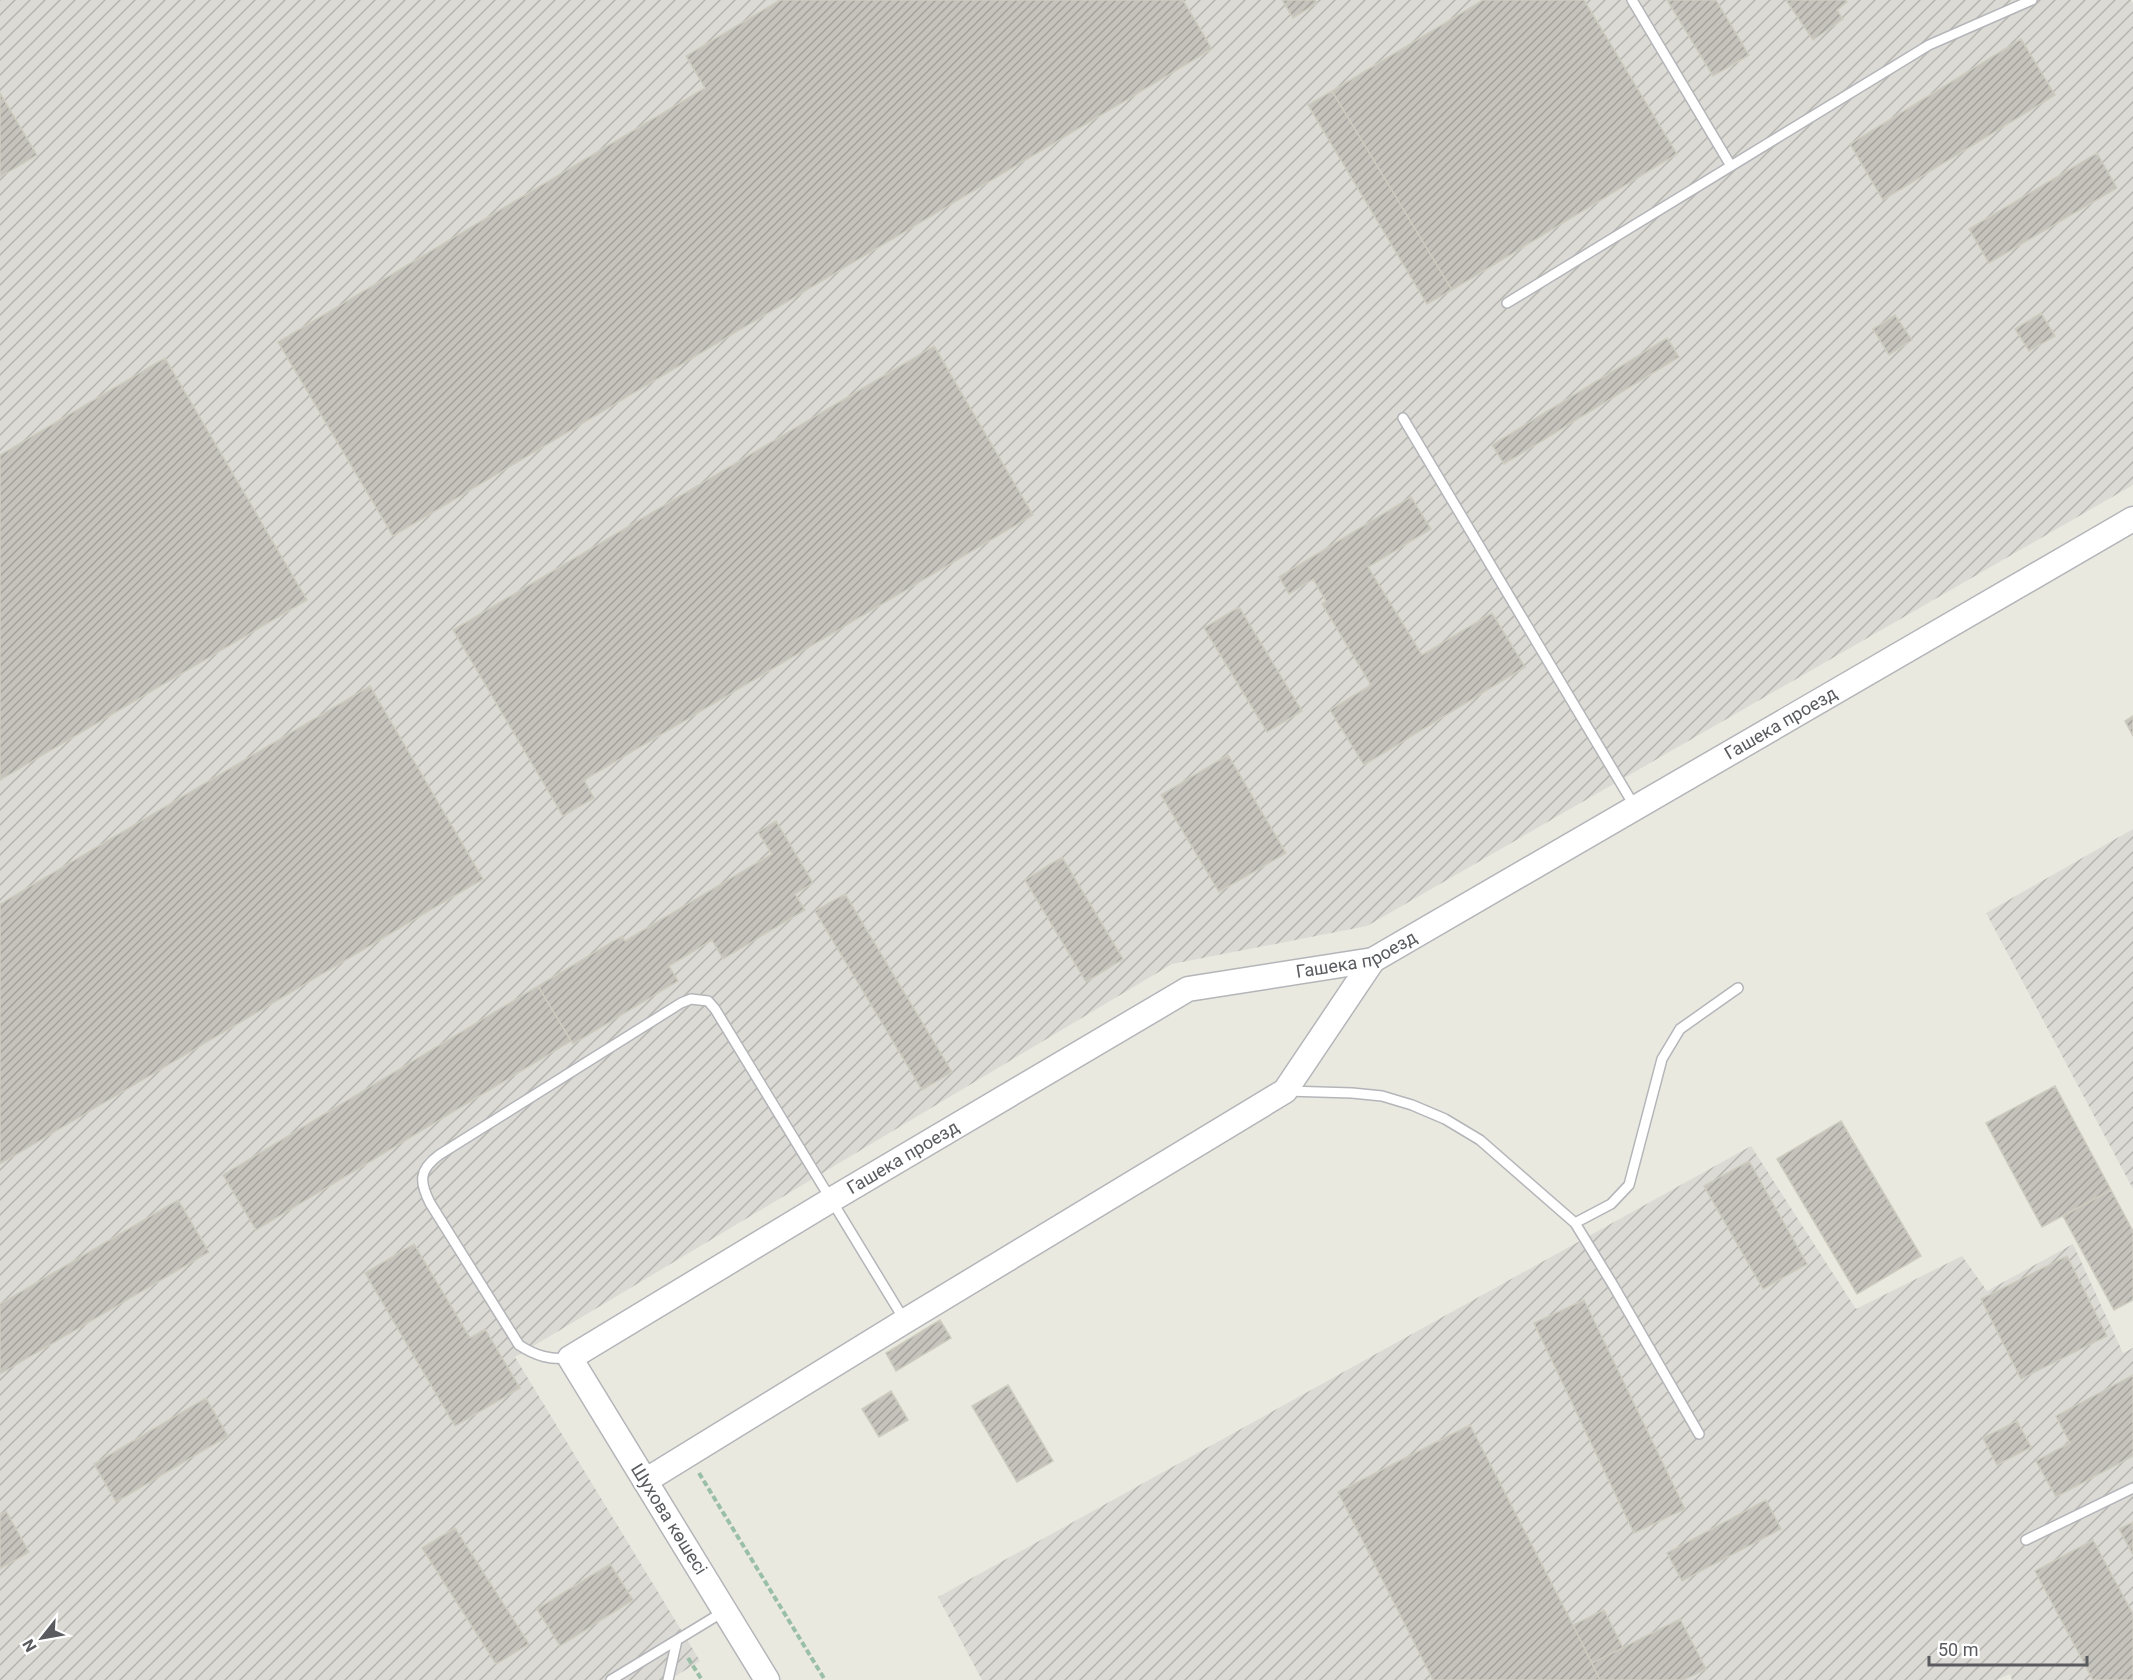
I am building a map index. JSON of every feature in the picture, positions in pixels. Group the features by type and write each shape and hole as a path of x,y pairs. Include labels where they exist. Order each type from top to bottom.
{"street":[{"name":"Гашека проезд","path":"570,1358 831,1200 1188,989 1373,960 2133,519"},
{"path":"645,1481 1285,1091 1373,960"},
{"name":"Шухова көшесі","path":"570,1358 767,1680"}],"lane":[{"path":"1632,0 1731,166"},
{"path":"1507,303 1929,45 2032,0"},
{"path":"1403,418 1635,807"},
{"path":"1575,1223 1611,1204 1629,1185 1662,1059 1680,1029 1738,988"},
{"path":"570,1358 556,1360 542,1357 519,1345 430,1203 423,1189 422,1175 428,1163 439,1155 681,1003 700,998 708,1001 715,1009 905,1321"},
{"path":"1285,1091 1382,1096 1412,1105 1445,1119 1480,1140 1575,1223 1699,1434"},
{"path":"2026,1540 2133,1488"},
{"path":"611,1680 725,1611"},
{"path":"668,1680 677,1640"}],"path":[{"path":"687,1454 825,1680"}],"shaded area":[{"path":"0,0 2131,0 2133,4 2133,485 1367,926 1172,964 515,1357 700,1661 669,1680 0,1680"},
{"path":"2133,829 2133,1189 1986,913"},
{"path":"1751,1146 1856,1309 1962,1256 1987,1291 2073,1244 2123,1353 2133,1348 2133,1680 2012,1680 2010,1674 1996,1680 982,1680 938,1597"}],"building":[{"path":"780,0 1183,0 1212,49 393,536 278,342 705,88 686,56"},
{"path":"1282,0 1315,0 1317,3 1293,18"},
{"path":"1483,0 1584,0 1677,154 1452,290 1332,91"},
{"path":"1667,0 1716,0 1749,55 1713,76"},
{"path":"1786,0 1846,0 1847,2 1837,10 1843,19 1813,40"},
{"path":"2021,39 2055,95 1883,200 1850,144"},
{"path":"1332,91 1452,290 1427,304 1308,105"},
{"path":"0,93 37,155 0,177"},
{"path":"2097,153 2117,188 1989,263 1969,229"},
{"path":"2041,313 2055,336 2029,351 2015,329"},
{"path":"1895,315 1912,340 1889,355 1873,329"},
{"path":"1667,338 1679,357 1504,464 1492,445"},
{"path":"934,346 1033,515 584,780 594,798 563,816 453,630"},
{"path":"165,358 307,600 0,780 0,455"},
{"path":"1411,497 1431,529 1368,567 1422,655 1492,613 1525,667 1364,765 1330,710 1371,685 1322,604 1326,601 1313,579 1289,594 1279,577"},
{"path":"1239,607 1302,711 1267,732 1204,628"},
{"path":"370,686 483,879 0,1164 0,904"},
{"path":"2133,716 2133,736 2125,721"},
{"path":"1228,755 1286,853 1219,892 1161,795"},
{"path":"776,821 813,883 795,894 805,910 723,959 712,940 669,966 678,981 573,1044 538,986 622,936 625,941 772,854 758,832"},
{"path":"1062,857 1123,959 1086,982 1025,880"},
{"path":"845,894 952,1072 922,1090 815,911"},
{"path":"538,986 571,1041 256,1230 223,1175"},
{"path":"2055,1086 2111,1190 2042,1227 1986,1123"},
{"path":"1841,1121 1921,1256 1857,1294 1777,1159"},
{"path":"1749,1161 1807,1264 1763,1289 1704,1186"},
{"path":"2111,1190 2133,1231 2133,1300 2114,1310 2063,1216"},
{"path":"178,1200 209,1252 0,1374 0,1304"},
{"path":"414,1244 470,1338 485,1329 520,1388 455,1426 365,1273"},
{"path":"2067,1256 2107,1336 2021,1379 1981,1299"},
{"path":"1584,1300 1685,1509 1634,1533 1534,1323"},
{"path":"940,1320 951,1338 896,1371 886,1353"},
{"path":"2133,1375 2133,1456 2056,1497 2036,1461 2070,1443 2056,1416"},
{"path":"1008,1385 1053,1461 1017,1482 972,1406"},
{"path":"891,1391 908,1420 879,1437 862,1409"},
{"path":"206,1398 228,1436 116,1502 94,1464"},
{"path":"2017,1421 2031,1447 1997,1465 1983,1438"},
{"path":"1470,1425 1600,1680 1433,1680 1338,1492"},
{"path":"1766,1500 1781,1529 1682,1581 1667,1553"},
{"path":"6,1511 29,1552 0,1569 0,1515"},
{"path":"2133,1522 2133,1555 2119,1529"},
{"path":"455,1528 529,1644 496,1664 422,1548"},
{"path":"2093,1540 2133,1614 2133,1680 2093,1680 2035,1571"},
{"path":"610,1564 633,1600 560,1646 537,1609"},
{"path":"1604,1610 1623,1648 1592,1663 1573,1625"},
{"path":"1680,1619 1706,1669 1684,1680 1600,1680 1592,1663"}]}
